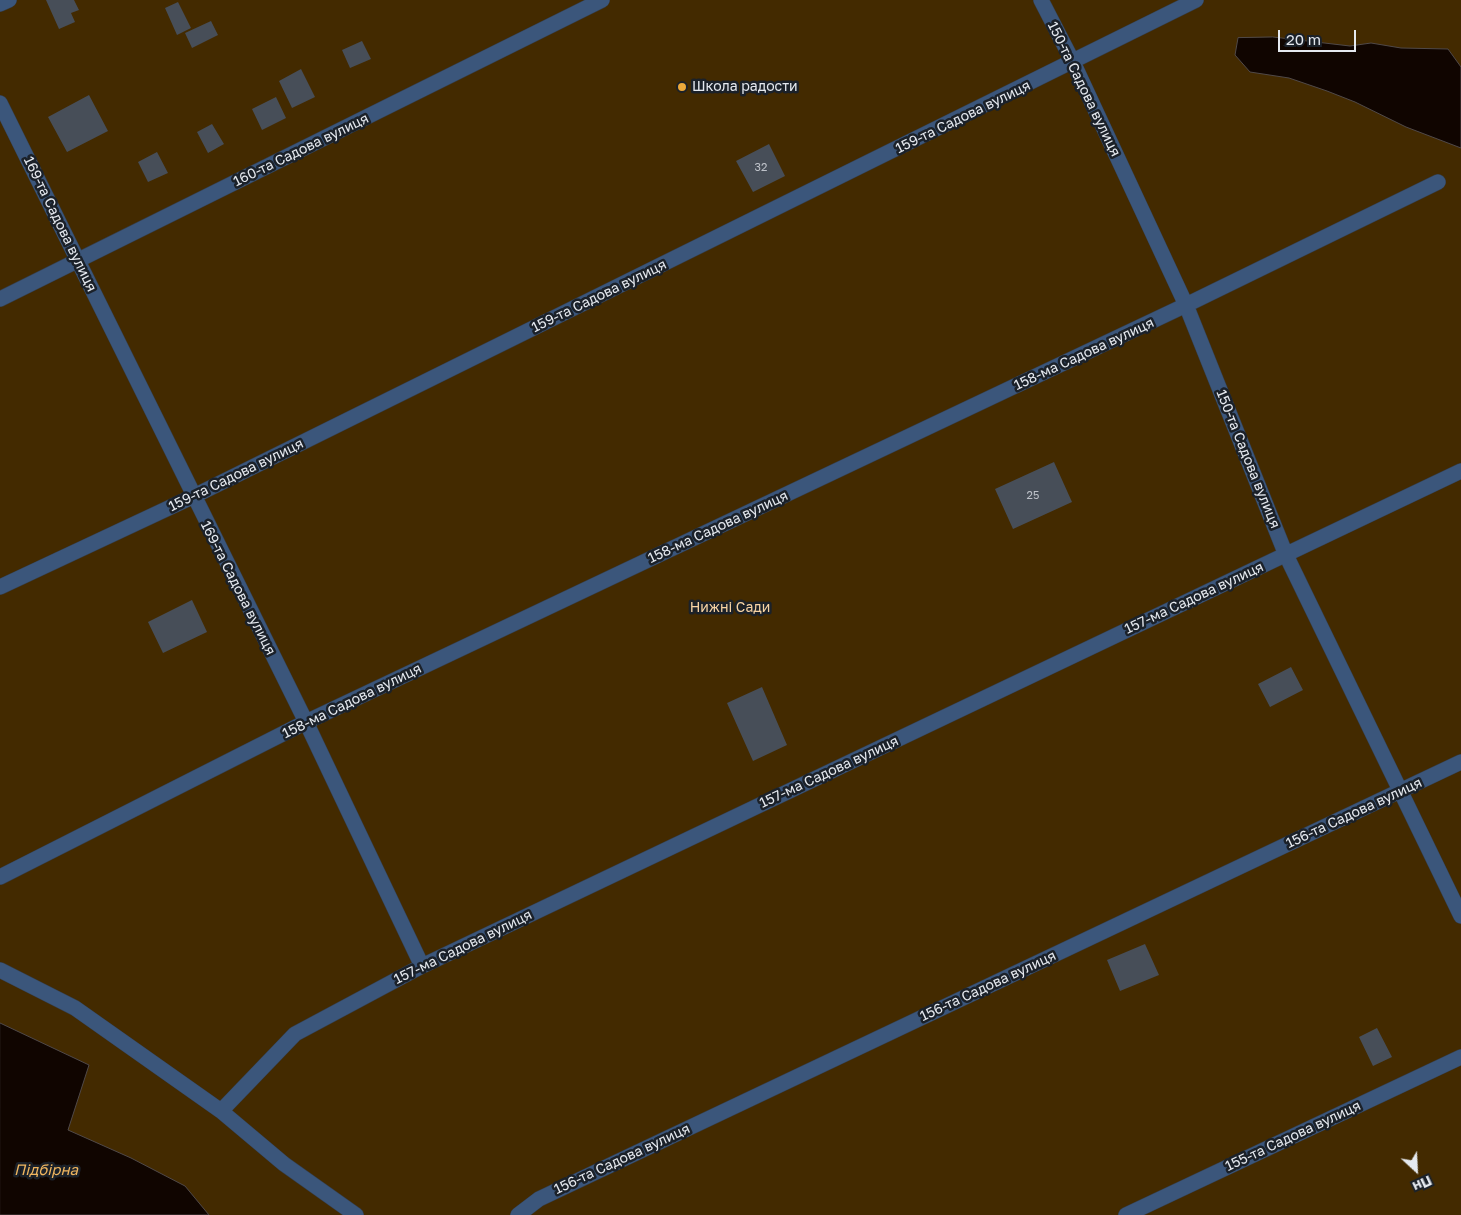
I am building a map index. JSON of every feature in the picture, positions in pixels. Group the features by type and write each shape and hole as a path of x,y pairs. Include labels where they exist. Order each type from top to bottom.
{"street":[{"path":"0,4 9,0"},
{"name":"160-та Садова вулиця","path":"0,299 602,0"},
{"name":"150-та Садова вулиця","path":"1041,0 1073,62 1186,305 1286,555 1461,916"},
{"name":"159-та Садова вулиця","path":"0,587 192,496 1196,0"},
{"name":"169-та Садова вулиця","path":"0,103 192,496 306,722 422,966"},
{"name":"158-ма Садова вулиця","path":"0,878 306,722 1186,305 1438,182"},
{"name":"157-ма Садова вулиця","path":"221,1111 295,1034 422,966 1461,471"},
{"name":"156-та Садова вулиця","path":"518,1215 539,1199 1461,762"},
{"path":"0,970 75,1008 221,1111 284,1164 356,1215"},
{"name":"155-та Садова вулиця","path":"1126,1215 1461,1058"}],"green space":[{"name":"Нижні Сади","path":"0,0 1461,0 1461,1215 0,1215"}],"water":[{"path":"1273,37 1350,46 1371,43 1401,48 1448,49 1461,67 1461,148 1406,127 1355,102 1327,91 1289,78 1250,72 1235,55 1238,38"},
{"name":"Підбірна","path":"0,1023 89,1065 68,1130 131,1158 185,1186 209,1215 0,1215"}],"building":[{"path":"46,0 74,0 79,10 71,13 75,22 59,29"},
{"path":"178,2 191,28 177,35 165,8"},
{"path":"211,21 218,35 192,48 185,33"},
{"path":"362,41 371,59 350,68 342,50"},
{"path":"301,69 315,97 292,108 279,81"},
{"path":"89,95 108,131 67,152 48,117"},
{"path":"276,97 286,118 262,130 252,109"},
{"path":"212,124 224,144 208,153 197,132"},
{"path":"769,144 785,176 753,192 736,161"},
{"path":"157,152 168,173 148,182 138,162"},
{"path":"1054,462 1072,502 1013,529 995,489"},
{"path":"192,600 207,632 163,653 148,622"},
{"path":"1291,667 1303,690 1270,707 1258,684"},
{"path":"762,687 787,745 753,761 727,703"},
{"path":"1145,944 1159,975 1120,991 1107,960"},
{"path":"1377,1028 1392,1057 1373,1066 1359,1037"}],"place":[{"name":"Школа радости","path":"682,87"}]}
